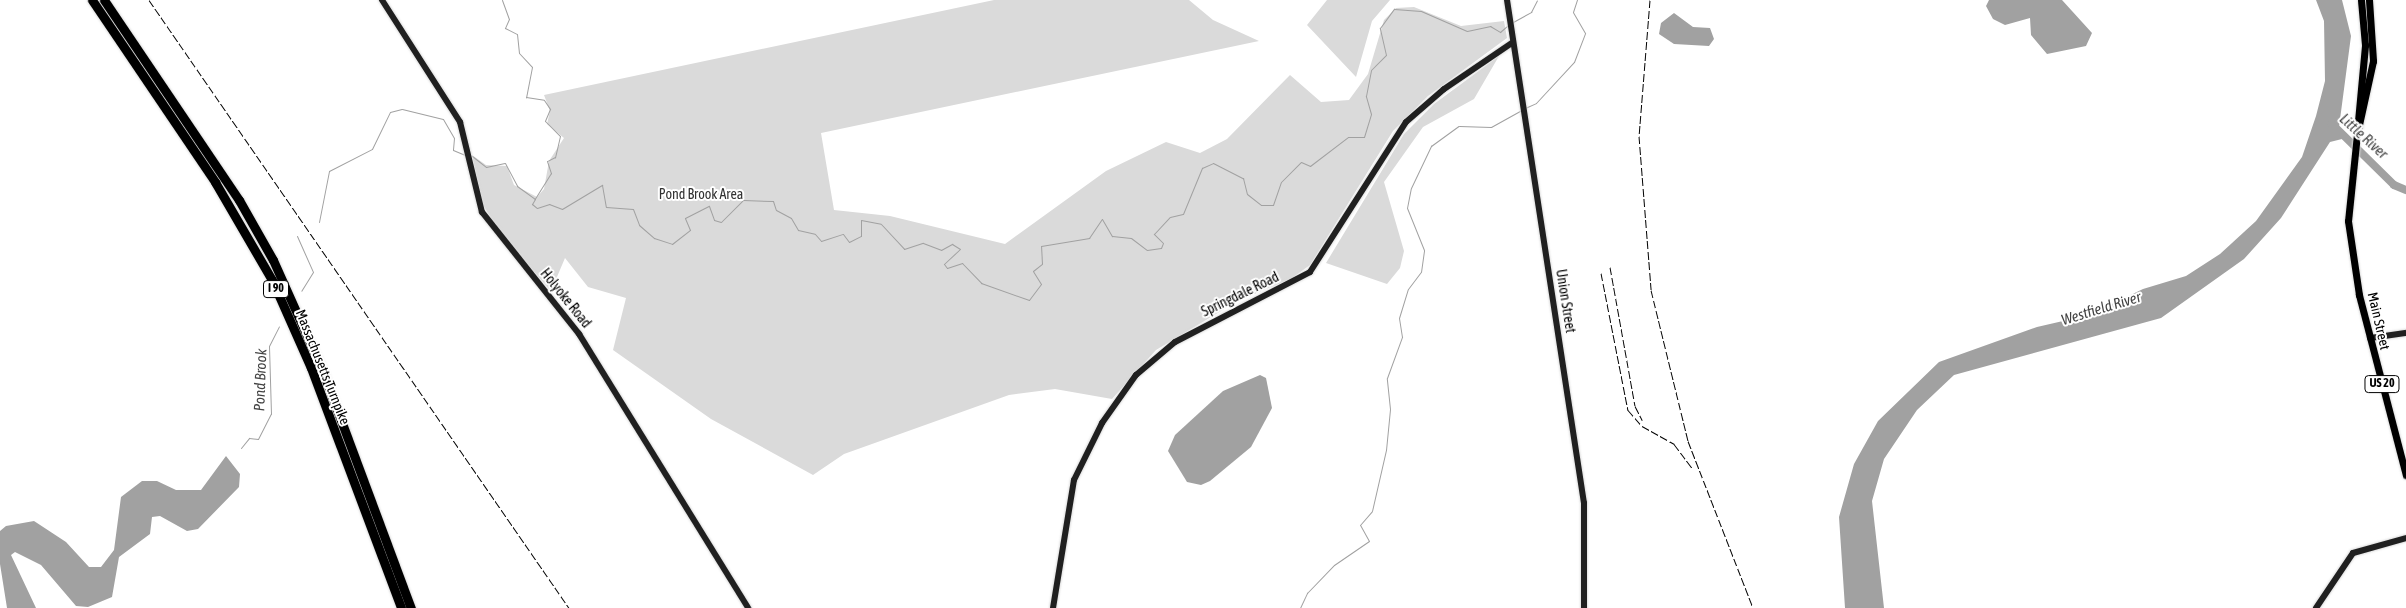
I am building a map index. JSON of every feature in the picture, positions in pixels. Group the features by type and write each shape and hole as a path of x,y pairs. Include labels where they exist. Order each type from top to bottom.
{"highway":[{"name":"Massachusetts Turnpike","path":"92,0 215,182 272,280 311,368 401,608"},
{"name":"Massachusetts Turnpike","path":"104,0 239,200 278,270 320,365 411,608"}],"main road":[{"name":"US 20","path":"2357,134 2365,44 2361,0"},
{"name":"US 20","path":"2357,134 2374,60 2369,0"},
{"name":"Main Street","path":"2357,134 2352,171 2349,238 2370,338 2406,475"}],"street":[{"name":"Holyoke Road","path":"382,0 460,122 482,212 579,334 748,608"},
{"name":"Union Street","path":"1507,0 1509,25 1584,503 1584,608"},
{"name":"Springdale Road","path":"1053,608 1074,480 1102,423 1136,375 1175,342 1310,272 1406,122 1444,89 1512,43"},
{"path":"2370,338 2406,333"},
{"path":"2316,608 2353,553 2406,538"}],"green space":[{"name":"Pond Brook Area","path":"994,0 1189,0 1213,20 1259,41 821,133 834,210 890,216 1005,244 1106,171 1166,142 1200,153 1227,139 1290,75 1321,102 1349,100 1368,74 1384,20 1396,8 1414,7 1461,26 1504,21 1507,38 1428,96 1393,131 1310,265 1292,278 1236,302 1156,350 1112,399 1055,389 1009,395 844,454 813,475 711,419 613,350 626,298 588,287 565,258 551,291 501,234 483,205 472,155 486,165 507,166 514,185 537,197 544,189 549,161 564,138 547,124 550,111 544,95"},
{"path":"1327,0 1390,0 1372,21 1356,77 1307,25"},
{"path":"1499,56 1474,99 1423,127 1384,182 1404,251 1400,268 1387,284 1326,263 1404,134 1434,104"}],"shaded area":[{"path":"1989,0 2062,0 2092,33 2086,46 2047,54 2031,35 2030,18 2005,25 1993,19 1986,6"},
{"path":"2316,0 2342,0 2351,36 2339,127 2342,139 2330,142 2281,218 2244,259 2161,318 1954,375 1917,410 1884,459 1872,501 1884,608 1845,608 1839,517 1854,464 1878,421 1939,362 2037,327 2089,315 2143,289 2186,276 2220,254 2256,221 2302,157 2316,116 2325,81 2324,21"},
{"path":"1674,13 1693,27 1710,28 1714,39 1709,46 1674,44 1659,34 1661,23"},
{"path":"1260,375 1266,378 1272,408 1251,447 1210,481 1201,485 1187,482 1168,451 1175,435 1223,391"},
{"path":"226,456 240,474 239,487 198,529 187,531 160,516 152,517 150,534 119,557 112,597 88,607 76,606 41,565 15,552 11,555 36,608 7,608 0,564 0,531 6,526 34,521 66,542 89,567 101,567 114,550 121,497 142,481 157,481 176,490 201,490"}],"waterway":[{"path":"502,0 509,19 505,28 517,34 519,53 532,67 526,97 544,100 550,109 545,121 560,136 555,157 547,161 551,173 535,199"},
{"name":"Pond Brook","path":"1513,22 1531,12 1537,0"},
{"path":"1525,108 1536,103 1574,62 1585,33 1573,12 1577,0"},
{"name":"Pond Brook","path":"472,156 486,167 505,163 517,186 535,199 532,204 537,208 549,204 562,209 602,185 606,207 633,209 639,225 654,238 672,244 690,230 685,218 709,206 714,220 721,222 743,200 773,201 776,210 791,218 798,230 815,234 821,241 843,234 849,242 861,236 861,220 881,224 904,249 923,243 941,250 952,244 960,249 944,264 947,268 962,263 981,283 1029,300 1041,284 1033,271 1042,264 1041,246 1089,238 1102,219 1112,236 1131,238 1147,250 1161,248 1163,243 1154,234 1170,217 1183,214 1202,168 1213,163 1243,178 1247,194 1261,205 1273,205 1281,182 1301,162 1310,166 1348,137 1364,137 1371,114 1366,96 1371,70 1386,55 1380,28 1394,9 1421,11 1467,31 1490,26 1500,32 1508,25"},
{"name":"Pond Brook","path":"319,222 329,171 372,149 390,112 402,109 443,119 454,138 453,150 465,155"},
{"path":"1300,608 1307,593 1334,565 1369,541 1360,525 1372,511 1386,450 1390,409 1387,378 1402,337 1399,318 1408,289 1421,272 1424,250 1407,208 1411,188 1431,146 1459,126 1491,127 1522,110"},
{"name":"Little River","path":"2332,124 2394,185 2406,190"},
{"name":"Pond Brook","path":"297,236 313,272 301,291"},
{"name":"Pond Brook","path":"241,448 249,438 258,439 271,414 269,346 279,326"}],"railway":[{"path":"149,0 569,608"},
{"path":"1650,0 1639,136 1651,290 1688,441 1753,608"},
{"path":"1610,267 1635,406 1642,420"},
{"path":"1601,273 1628,410 1642,426 1674,444 1692,468"}],"water label":[{"name":"Westfield River","path":"2101,308"}]}
